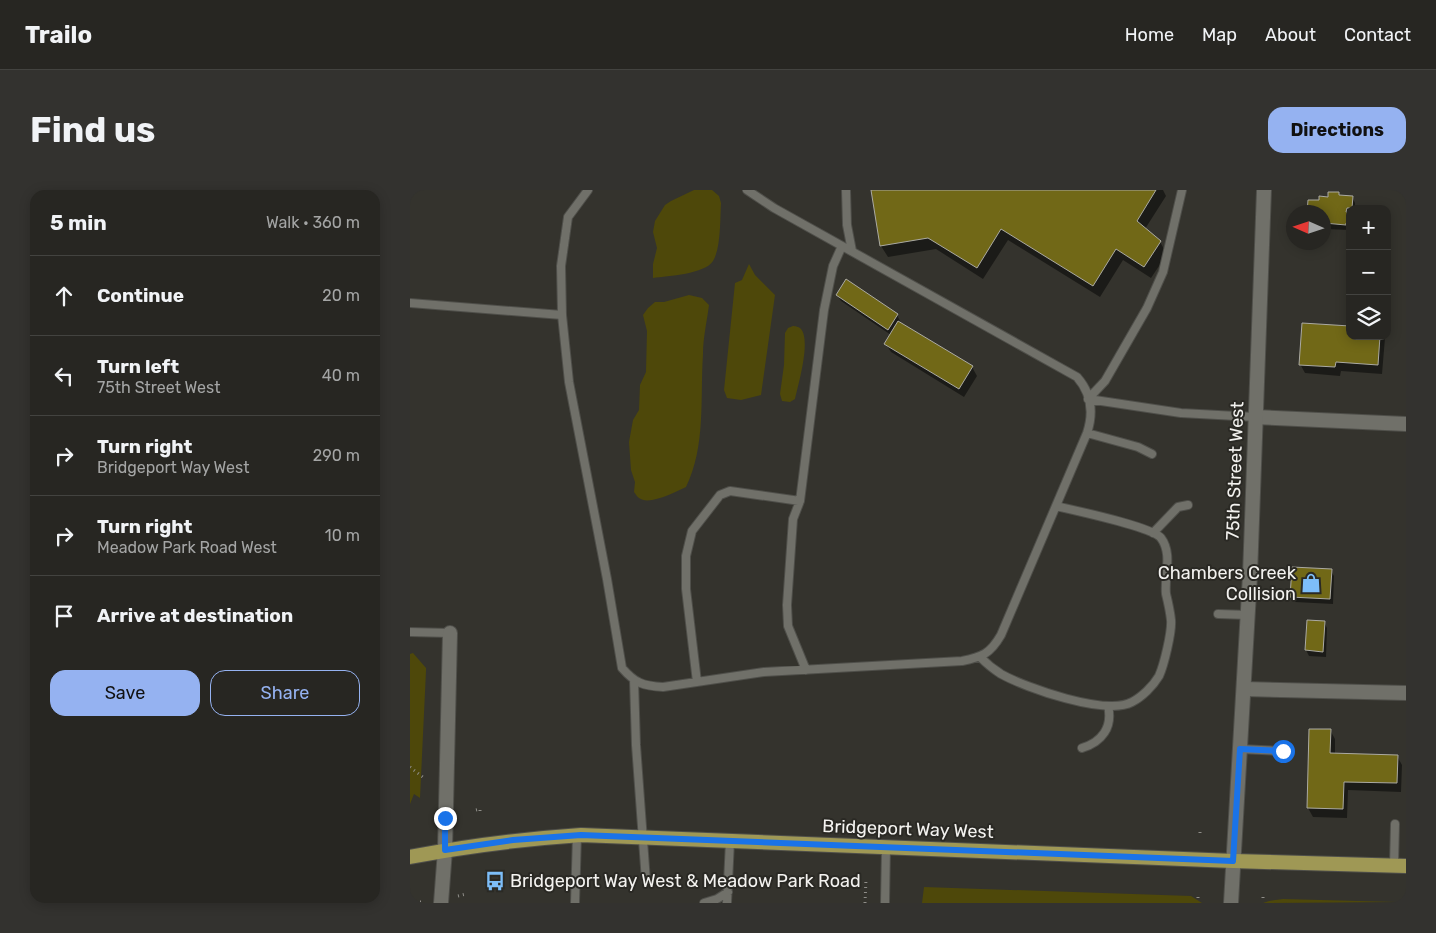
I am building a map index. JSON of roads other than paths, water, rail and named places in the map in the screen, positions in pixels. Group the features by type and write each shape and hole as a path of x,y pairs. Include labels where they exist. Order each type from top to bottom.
{"main road":[{"name":"Bridgeport Way West","path":"410,856 513,840 577,836 1400,866"}],"street":[{"name":"75th Street West","path":"1231,903 1248,615 1264,190"},
{"path":"1255,417 1406,424"},
{"path":"441,903 445,850 450,633"},
{"path":"1244,689 1406,693"}],"lane":[{"path":"588,190 568,217 561,266 562,315 569,382 622,668 634,680 649,686 663,687 764,672 962,661 980,657 994,648 1001,635 1087,433 1092,415 1084,385 1077,377 774,208 747,190"},
{"path":"846,190 847,225 852,251"},
{"path":"1088,399 1105,381 1147,308 1163,272 1182,190"},
{"path":"806,670 788,626 786,605 793,519 800,501 824,310 833,266 842,246"},
{"path":"410,303 562,315"},
{"path":"1088,399 1181,413 1255,417"},
{"path":"1087,433 1138,447 1152,454"},
{"path":"697,682 686,589 686,556 692,531 720,496 730,491 800,501"},
{"path":"1153,533 1178,507 1188,504"},
{"path":"980,657 1000,674 1036,689 1080,702 1112,707 1131,703 1147,690 1159,675 1167,650 1171,621 1166,590 1168,562 1160,537 1116,521 1056,506"},
{"path":"1218,614 1248,615"},
{"path":"410,632 450,633"},
{"path":"634,680 636,745 646,881"},
{"path":"1082,748 1093,744 1101,738 1110,717 1108,706"},
{"path":"1240,749 1283,751"},
{"path":"1396,824 1400,866"},
{"path":"575,903 577,836"},
{"path":"727,903 730,841"},
{"path":"885,903 886,847"},
{"path":"704,903 717,899 728,892"}],"place":[{"name":"Chambers Creek Collision","path":"1311,583"},
{"name":"Bridgeport Way West & Meadow Park Road","path":"495,881"}]}
